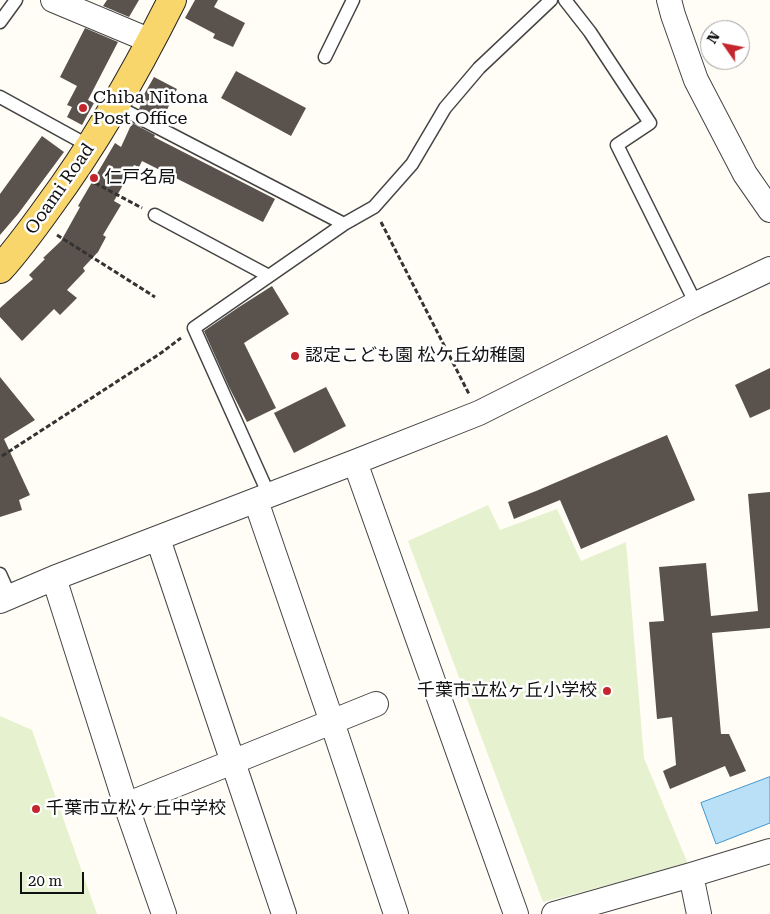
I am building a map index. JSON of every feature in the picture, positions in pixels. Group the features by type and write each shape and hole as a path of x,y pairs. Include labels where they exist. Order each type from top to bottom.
{"main road":[{"name":"Ooami Road","path":"0,269 38,222 91,147 116,106 172,0"}],"street":[{"path":"53,0 151,41"},
{"path":"669,0 672,15 696,80 745,174 770,210"},
{"path":"5,599 54,578 479,413 770,269"},
{"path":"355,462 516,914"},
{"path":"262,498 332,722 396,914"},
{"path":"158,539 284,914"},
{"path":"54,578 126,804 164,914"},
{"path":"126,804 376,704"},
{"path":"554,914 770,851"},
{"path":"691,875 699,914"}],"lane":[{"path":"0,22 16,0"},
{"path":"325,57 353,0"},
{"path":"262,498 194,328 344,224 374,207 412,164 445,108 479,68 550,0"},
{"path":"565,0 590,32 650,124 617,145 696,304"},
{"path":"0,97 91,147"},
{"path":"126,111 344,224"},
{"path":"155,215 269,276"},
{"path":"0,574 5,599"}],"path":[{"path":"75,172 155,215"},
{"path":"374,207 479,413"},
{"path":"38,222 155,297"},
{"path":"2,456 161,353 194,328"}],"green space":[{"path":"488,505 500,530 557,509 581,561 626,542 644,758 688,864 543,902 408,541"},
{"name":"千葉市立松ヶ丘中学校","path":"0,716 32,730 97,914 0,914"}],"water":[{"path":"770,777 770,823 716,844 701,803"}],"building":[{"path":"107,0 139,0 129,17 103,6"},
{"path":"195,0 218,0 214,7 245,23 233,47 213,38 215,34 185,18"},
{"path":"85,28 118,42 88,100 94,103 82,125 67,117 72,107 67,105 77,86 60,77"},
{"path":"236,71 306,108 291,136 221,98"},
{"path":"154,77 177,89 162,120 139,109 144,98 142,98"},
{"path":"132,123 155,135 154,137 275,199 263,222 142,161 139,167 134,165 114,201 121,205 103,235 106,237 98,252 83,268 85,271 67,290 77,298 60,315 54,309 22,341 0,317 0,308 33,279 29,275 61,241 80,207 78,206 115,143 121,147"},
{"path":"42,136 64,152 0,235 0,194"},
{"path":"272,286 289,314 244,343 276,408 247,422 204,331"},
{"path":"770,368 770,409 750,418 735,385"},
{"path":"0,377 35,420 4,439 30,495 19,500 22,510 0,517"},
{"path":"326,387 346,426 294,453 274,413"},
{"path":"667,435 695,500 581,549 560,500 514,519 508,502"},
{"path":"770,492 770,628 712,633 721,734 729,734 746,771 730,777 725,766 670,789 663,771 676,765 672,717 657,719 649,622 664,621 659,567 706,563 711,616 758,611 748,494"}],"place":[{"name":"Chiba Nitona Post Office","path":"83,108"},
{"name":"仁戸名局","path":"94,178"},
{"name":"認定こども園 松ケ丘幼稚園","path":"295,356"},
{"name":"千葉市立松ヶ丘小学校","path":"607,691"},
{"name":"千葉市立松ヶ丘中学校","path":"36,809"}]}
